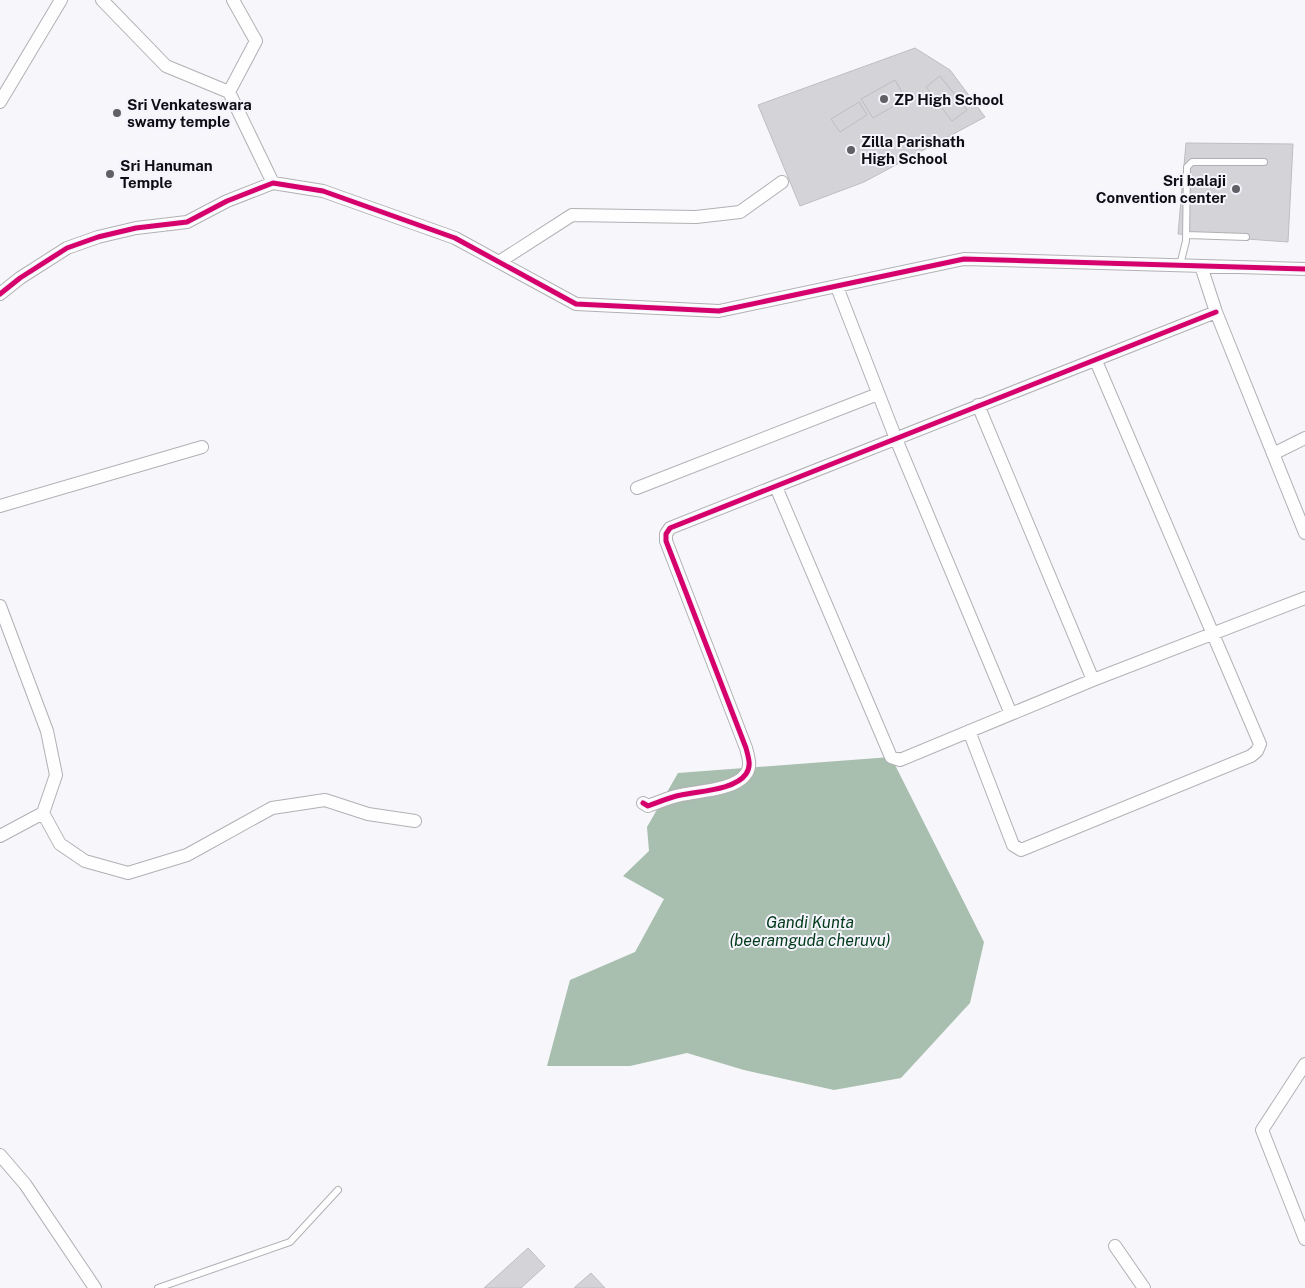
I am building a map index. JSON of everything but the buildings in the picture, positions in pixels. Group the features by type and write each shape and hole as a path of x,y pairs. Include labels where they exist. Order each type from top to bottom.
{"street":[{"path":"0,102 61,0"},
{"path":"102,0 166,66 229,92 273,183"},
{"path":"229,92 256,41 233,0"},
{"path":"498,262 572,215 696,217 740,212 782,182"},
{"path":"0,294 20,278 67,248 98,237 136,228 187,222 227,201 273,183 323,191 455,238 576,304 719,311 964,259 1305,269"},
{"path":"1200,266 1216,312 1305,534"},
{"path":"837,287 878,394 1011,714"},
{"path":"643,803 648,806 680,795 702,792 731,784 738,781 749,769 746,748 666,541 666,534 670,528 1216,312"},
{"path":"968,731 1012,845 1021,850 1251,756 1257,751 1260,744 1096,361"},
{"path":"637,488 878,394"},
{"path":"978,405 1093,680"},
{"path":"1273,454 1305,438"},
{"path":"0,506 202,447"},
{"path":"776,487 891,757 900,760 1093,680 1305,598"},
{"path":"0,606 47,731 56,775 43,813 0,836"},
{"path":"43,813 60,844 85,861 128,873 188,855 272,808 325,800 368,814 415,821"},
{"path":"1305,1064 1262,1130 1305,1239"},
{"path":"0,1155 25,1184 95,1288"},
{"path":"1115,1246 1144,1288"}],"lane":[{"path":"1180,265 1186,235 1187,167 1192,162 1264,162"},
{"path":"1186,235 1246,238"},
{"path":"158,1288 290,1242 338,1190"}],"water":[{"name":"Gandi Kunta (beeramguda cheruvu)","path":"891,757 984,942 970,1003 901,1078 834,1090 744,1070 687,1053 630,1066 547,1066 570,980 635,952 664,899 623,876 649,851 647,827 678,773"}],"cycle path":[{"path":"0,294 20,278 67,248 98,237 136,228 187,222 227,201 273,183 323,191 455,238 576,304 719,311 964,259 1305,269"},
{"path":"643,803 648,806 677,796 725,787 741,779 748,771 749,764 746,748 666,541 666,534 670,528 1216,312"}],"place":[{"name":"ZP High School","path":"884,99"},
{"name":"Sri Venkateswara swamy temple","path":"117,113"},
{"name":"Zilla Parishath High School","path":"851,150"},
{"name":"Sri Hanuman Temple","path":"110,174"},
{"name":"Sri balaji Convention center","path":"1236,189"}]}
